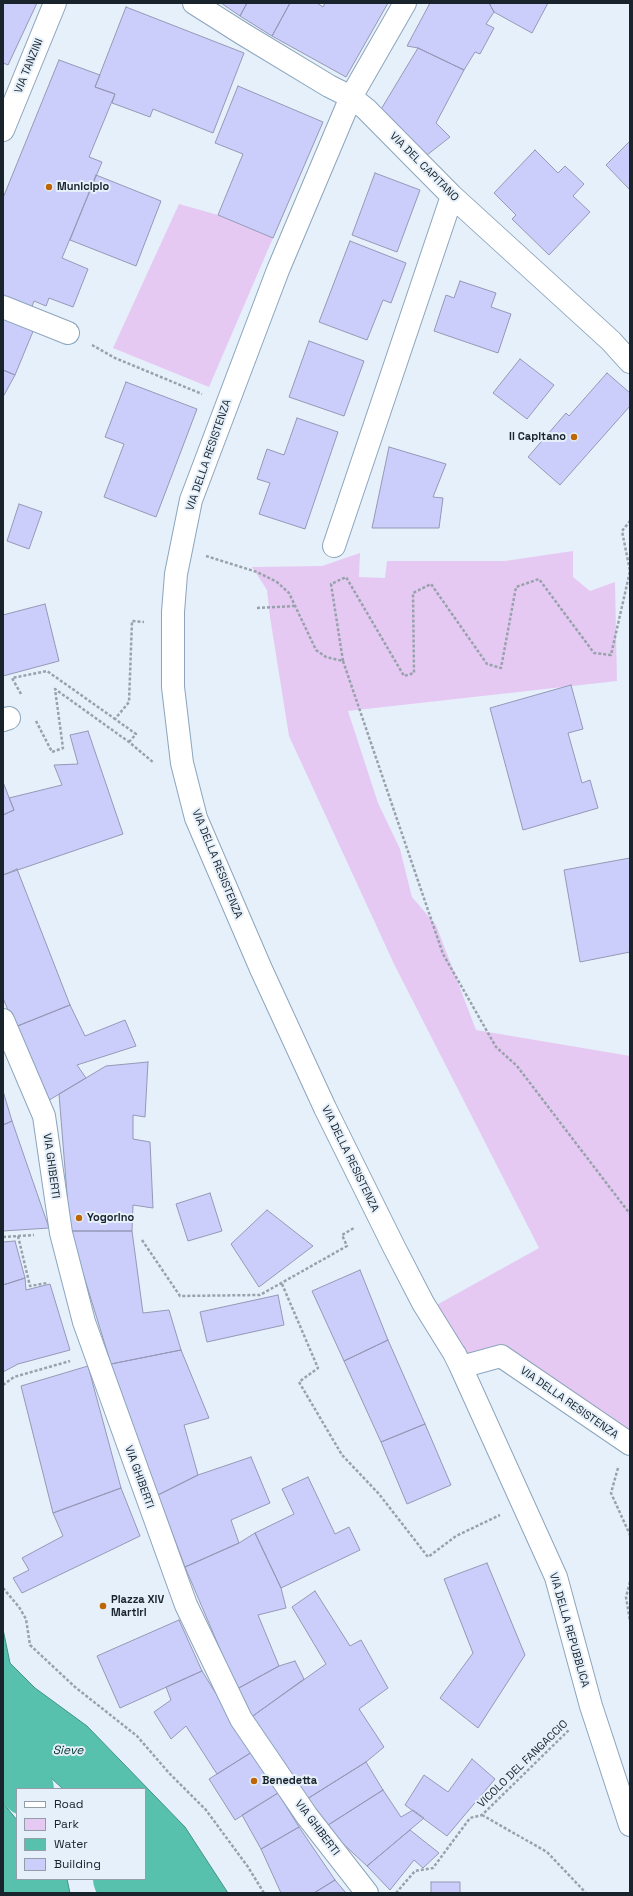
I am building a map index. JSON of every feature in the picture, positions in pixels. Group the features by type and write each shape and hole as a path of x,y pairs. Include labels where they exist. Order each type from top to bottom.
{"street":[{"name":"VIA TANZINI","path":"3,130 55,3"},
{"name":"VIA DEL CAPITANO","path":"194,3 329,86 351,97 366,109 452,196 611,341 630,362"},
{"name":"VIA DELLA RESISTENZA","path":"405,3 351,97 278,270 191,500 176,574 173,612 173,687 182,763 196,818 261,969 332,1122 423,1303 461,1367 500,1356 627,1443"},
{"path":"334,546 452,196"},
{"path":"3,307 68,333"},
{"name":"VIA GHIBERTI","path":"3,1020 44,1116 61,1233 84,1322 186,1605 241,1719 307,1816 367,1893"},
{"name":"VIA DELLA REPUBBLICA","path":"454,1353 556,1577 591,1706 630,1825"}],"path":[{"path":"116,358 205,395"},
{"path":"630,521 622,531 630,571 612,655 594,653 539,579 516,587 501,668 487,664 431,584 414,593 414,673 404,676 346,577 331,584 343,660 443,954 496,1047 517,1066 630,1214"},
{"path":"202,554 257,572 277,582 289,593 316,650 326,657 343,660"},
{"path":"257,608 294,606"},
{"path":"116,719 129,702 132,621 144,622"},
{"path":"12,678 47,671 136,734 129,742"},
{"path":"63,748 55,689 129,742 158,766"},
{"path":"142,1240 180,1296 260,1295 282,1284 347,1246 342,1235 354,1228"},
{"path":"3,1237 61,1233"},
{"path":"18,1236 30,1286 43,1284"},
{"path":"282,1284 318,1368 299,1382 342,1455 379,1494 428,1557 456,1536 523,1504"},
{"path":"3,1385 14,1377 96,1354"},
{"path":"627,1443 611,1493 630,1536"},
{"path":"630,1582 626,1597 630,1621"},
{"path":"3,1588 26,1618 30,1645 75,1687 137,1736 169,1774 206,1810 248,1867 264,1893"},
{"path":"626,1597 630,1602"},
{"name":"VICOLO DEL FANGACCIO","path":"396,1893 415,1871 433,1868 470,1818 482,1816 571,1728"},
{"path":"482,1816 547,1852 586,1893"}],"green space":[{"path":"179,204 218,215 273,238 209,387 113,348"},
{"path":"573,551 573,577 590,591 615,582 617,681 348,711 378,803 400,849 412,897 436,925 476,1030 630,1056 630,1434 517,1358 457,1360 424,1312 539,1248 394,964 289,736 267,590 252,567 322,566 360,553 359,577 385,578 387,561 505,561"}],"water":[{"name":"Sieve","path":"3,1629 10,1663 35,1688 87,1726 185,1827 228,1893 143,1893 134,1880 146,1880 146,1788 62,1788 36,1764 3,1743"},
{"path":"3,1803 16,1819 16,1880 67,1880 70,1893 3,1893"}],"building":[{"path":"3,3 37,3 8,65 3,63"},
{"path":"221,3 247,3 240,16"},
{"path":"247,3 290,3 272,36 240,16"},
{"path":"290,3 317,3 323,7 325,3 388,3 346,77 272,36"},
{"path":"430,3 489,3 494,12 486,24 494,28 480,54 475,52 464,70 418,48 407,46"},
{"path":"489,3 548,3 532,33 494,12"},
{"path":"126,7 244,53 213,133 153,109 150,117 112,103 115,94 95,87"},
{"path":"418,48 464,70 436,123 450,137 427,155 380,111"},
{"name":"Municipio","path":"59,60 100,75 95,87 115,94 89,157 102,162 62,258 88,269 73,307 49,298 46,306 34,301 30,312 3,301 3,198"},
{"path":"238,86 323,122 273,238 218,215 243,154 215,143"},
{"path":"630,141 630,190 606,165"},
{"path":"535,150 558,173 565,166 584,184 573,196 590,212 549,255 512,219 516,215 494,193"},
{"path":"375,173 420,190 397,252 352,235"},
{"path":"96,175 161,201 136,266 70,240"},
{"path":"350,241 406,263 391,303 383,300 367,340 319,322"},
{"path":"460,281 496,293 491,307 511,314 498,353 434,331 446,295 454,298"},
{"path":"3,316 34,329 15,375 3,370"},
{"path":"309,341 364,361 344,416 289,397"},
{"path":"520,359 554,385 527,419 493,393"},
{"path":"3,370 15,375 3,397"},
{"name":"Il Capitano","path":"607,373 630,393 630,406 560,485 528,457 566,413 569,416"},
{"path":"126,382 197,409 156,517 104,497 124,444 105,437"},
{"path":"297,418 338,432 305,529 259,514 270,483 257,479 267,449 284,455"},
{"path":"389,447 446,464 433,497 443,498 439,528 372,528"},
{"path":"19,504 42,512 29,549 7,541"},
{"path":"45,604 59,661 3,676 3,615"},
{"path":"571,685 583,729 568,733 582,783 590,780 598,808 523,830 490,708"},
{"path":"88,731 123,834 3,875 3,815 14,810 9,798 62,785 54,765 78,764 70,735"},
{"path":"3,782 14,810 3,815"},
{"path":"630,858 630,952 580,962 564,870"},
{"path":"17,869 70,1005 15,1027 3,998 3,875"},
{"path":"70,1005 85,1036 125,1020 136,1046 77,1065 86,1078 46,1102 15,1027"},
{"path":"148,1062 145,1117 133,1115 133,1139 150,1142 153,1208 133,1205 132,1231 70,1231 59,1094 106,1066"},
{"path":"3,1091 12,1121 3,1125"},
{"path":"12,1121 49,1228 3,1231 3,1125"},
{"path":"210,1193 222,1231 188,1241 176,1204"},
{"path":"267,1210 313,1246 259,1287 231,1244"},
{"path":"70,1231 132,1231 143,1313 169,1310 181,1350 111,1364"},
{"path":"15,1241 25,1278 3,1285 3,1242"},
{"path":"360,1270 388,1340 344,1361 312,1291"},
{"path":"25,1278 26,1290 50,1284 70,1350 18,1364 3,1372 3,1285"},
{"path":"278,1295 284,1325 207,1342 200,1312"},
{"path":"388,1340 425,1424 381,1442 344,1361"},
{"path":"181,1350 209,1418 184,1425 198,1475 158,1495 111,1364"},
{"path":"88,1366 121,1488 53,1513 21,1386"},
{"path":"425,1424 451,1485 407,1504 381,1442"},
{"path":"251,1457 270,1503 231,1520 239,1543 185,1567 158,1495 198,1475"},
{"path":"308,1477 335,1534 349,1527 360,1550 281,1588 255,1533 294,1514 282,1489"},
{"path":"121,1488 140,1536 22,1593 13,1578 29,1570 22,1558 63,1536 53,1513"},
{"path":"255,1533 281,1588 286,1608 258,1615 279,1666 237,1689 185,1567 239,1543"},
{"path":"487,1563 525,1655 478,1728 440,1698 473,1653 444,1579"},
{"path":"315,1591 350,1646 361,1640 388,1688 359,1709 384,1747 366,1762 307,1799 250,1718 326,1664 292,1607"},
{"path":"179,1620 202,1671 120,1708 97,1656"},
{"path":"295,1661 304,1679 250,1718 237,1689 279,1666"},
{"path":"202,1671 252,1752 217,1774 186,1726 171,1739 154,1712 171,1700 166,1687"},
{"path":"252,1752 278,1793 235,1820 209,1779"},
{"path":"472,1759 495,1779 447,1836 405,1805 424,1775 448,1792"},
{"path":"366,1762 383,1790 325,1827 307,1799"},
{"path":"383,1790 401,1817 413,1810 424,1818 367,1866 325,1827"},
{"path":"278,1793 299,1827 261,1849 242,1815"},
{"path":"299,1827 335,1880 314,1893 281,1893 261,1849"},
{"path":"410,1830 439,1853 423,1868 414,1860 390,1890 367,1866"},
{"path":"335,1880 346,1893 314,1893"},
{"path":"431,1882 460,1882 460,1893 431,1893"}],"waterway":[{"name":"Sieve","path":"3,1766 26,1788"},
{"name":"Sieve","path":"121,1880 135,1893"}],"place":[{"name":"Municipio","path":"49,187"},
{"name":"Il Capitano","path":"574,437"},
{"name":"Yogorino","path":"79,1218"},
{"name":"Piazza XIV Martiri","path":"103,1606"},
{"name":"Benedetta","path":"254,1781"}]}
